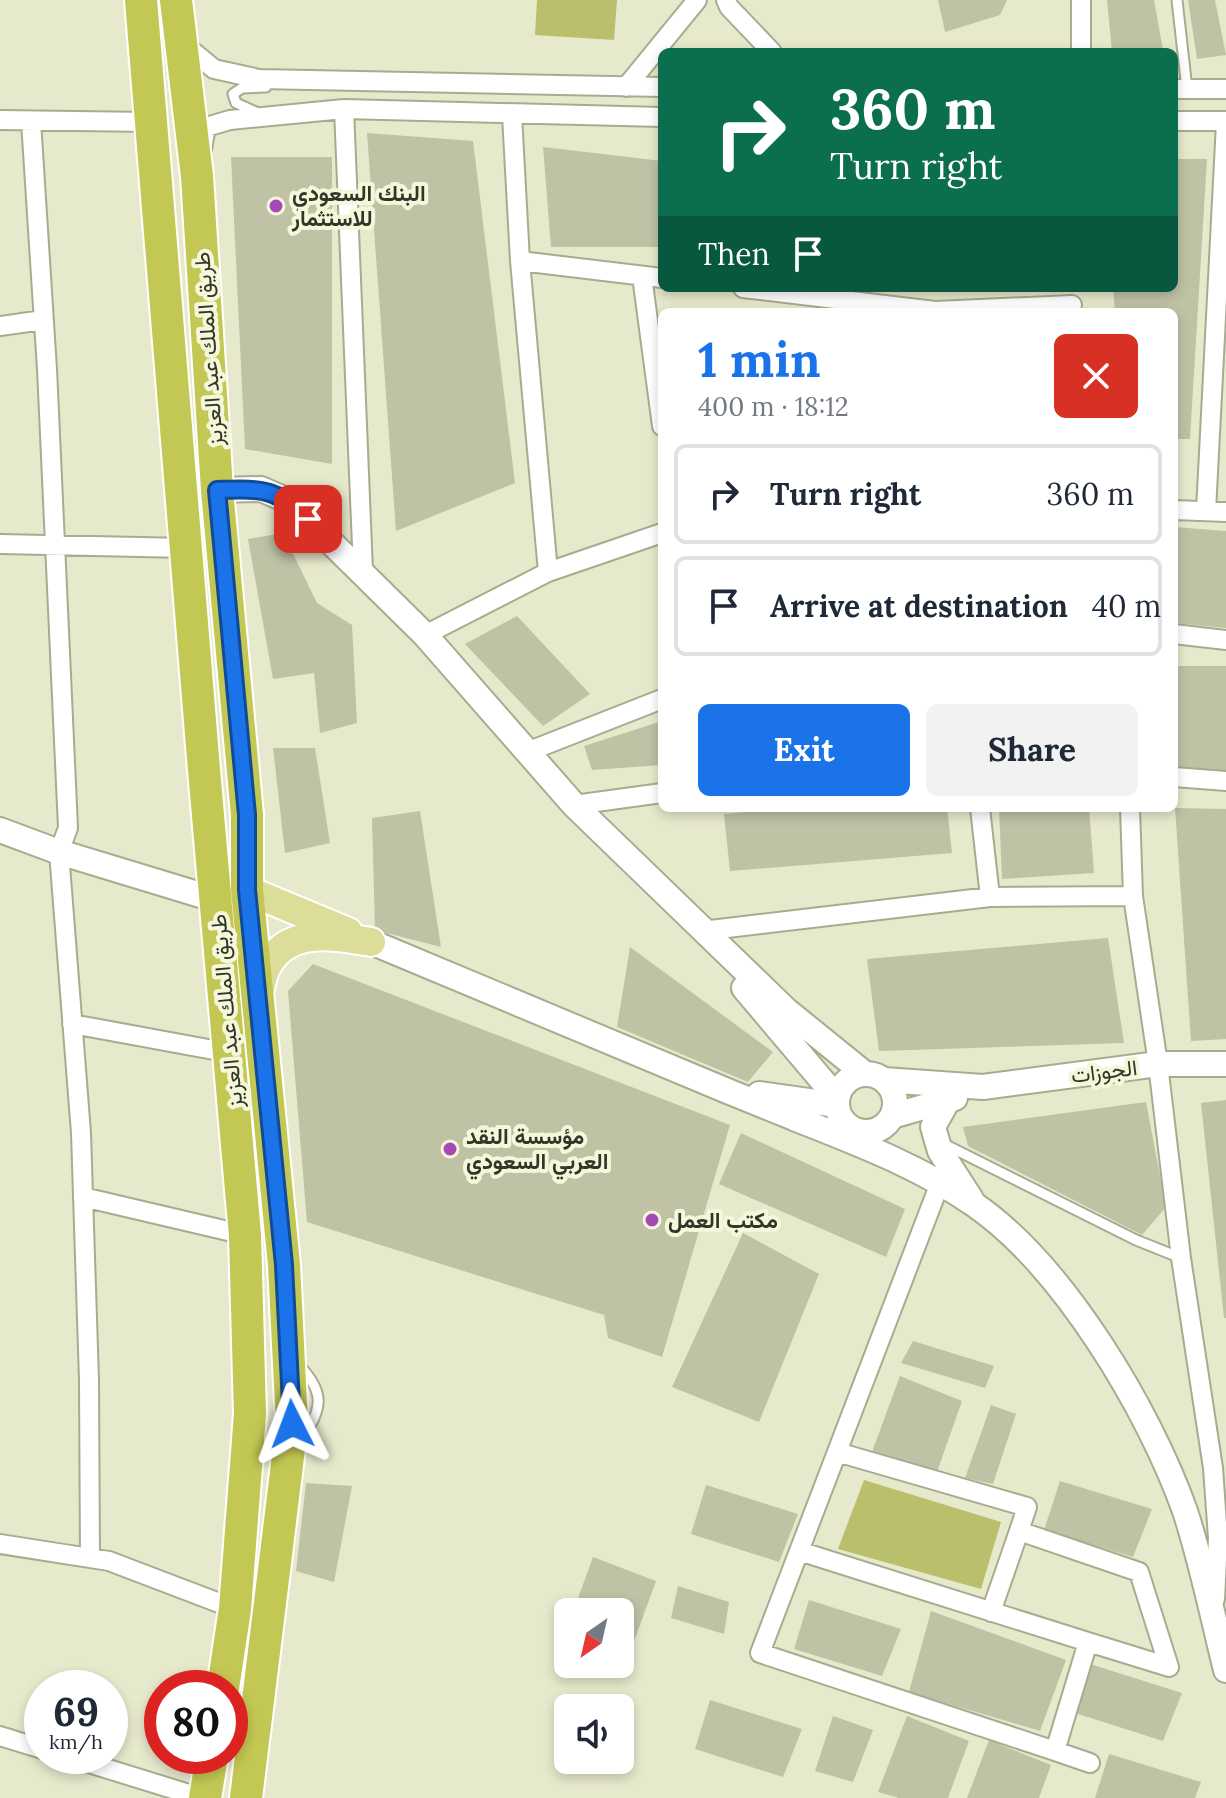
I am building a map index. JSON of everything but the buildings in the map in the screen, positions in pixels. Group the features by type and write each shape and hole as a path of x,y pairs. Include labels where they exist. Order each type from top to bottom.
{"highway":[{"name":"طريق الملك عبد العزيز","path":"141,0 245,1235 250,1414 235,1609 226,1670"},
{"name":"طريق الملك عبد العزيز","path":"176,0 197,176 217,490 247,815 247,890 284,1265 292,1424 246,1798"},
{"path":"204,1798 209,1774"}],"main road":[{"path":"247,890 371,942"},
{"path":"258,998 267,967 281,949 301,938 329,935 371,942"}],"street":[{"path":"626,87 697,0"},
{"path":"726,0 768,48"},
{"path":"1081,0 1081,48"},
{"path":"179,40 214,69 259,79 658,87"},
{"path":"1180,89 1226,89"},
{"path":"197,176 206,127 230,120 344,109 658,117"},
{"path":"344,109 363,571"},
{"path":"512,115 520,261 548,572"},
{"path":"0,120 151,122"},
{"path":"31,121 68,828 59,852 83,1197 89,1380 90,1558"},
{"path":"1178,121 1226,122 1206,511"},
{"path":"520,261 658,278"},
{"path":"642,276 658,396"},
{"path":"782,308 780,292 901,308"},
{"path":"973,308 1072,302"},
{"path":"0,326 43,320"},
{"path":"217,490 261,489 289,501 425,635 574,805 702,931 786,1010 875,1077 895,1097 892,1116"},
{"path":"1178,510 1226,512"},
{"path":"425,635 548,572 658,534"},
{"path":"0,544 186,548"},
{"path":"1178,634 1226,640"},
{"path":"527,752 658,701"},
{"path":"1178,777 1226,781"},
{"path":"574,805 658,794"},
{"path":"980,812 990,897"},
{"path":"1130,812 1133,896 1158,1064 1181,1258 1213,1468 1218,1538 1214,1623"},
{"path":"0,830 59,852 217,900"},
{"path":"702,931 990,897 1133,896"},
{"path":"702,931 837,1102 840,1117 896,1159"},
{"path":"371,942 896,1159 974,1204 1002,1226 1046,1269 1135,1404 1160,1451 1185,1512 1226,1670"},
{"path":"72,1024 230,1053"},
{"name":"الجوزات","path":"983,1087 1158,1064 1226,1064"},
{"path":"837,1102 847,1081 875,1077 983,1087"},
{"path":"794,1118 858,1131 880,1129 892,1116 983,1087"},
{"path":"725,1090 837,1102"},
{"path":"948,1100 933,1127 940,1151 974,1204"},
{"path":"940,1183 760,1653 1090,1763"},
{"path":"83,1197 245,1235"},
{"path":"837,1452 1027,1507 991,1612"},
{"path":"799,1551 1169,1667 1139,1572 1019,1531"},
{"path":"0,1544 109,1561 235,1609"},
{"path":"1055,1751 1088,1642"},
{"path":"0,1736 24,1743"},
{"path":"125,1774 204,1798"}],"lane":[{"path":"1177,0 1180,89"},
{"path":"267,116 241,107 233,94 242,88 325,82"},
{"path":"937,1141 1136,1240 1181,1258"}],"green space":[{"path":"537,0 617,0 614,40 535,35"},
{"path":"864,1480 1001,1522 981,1589 838,1549"}],"place":[{"name":"البنك السعودي للاستثمار","path":"276,206"},
{"name":"مؤسسة النقد العربي السعودي","path":"450,1149"},
{"name":"مكتب العمل","path":"652,1220"}],"route":[{"path":"292,1424 284,1265 247,890 247,815 217,490 261,489 289,501 308,519"}]}
